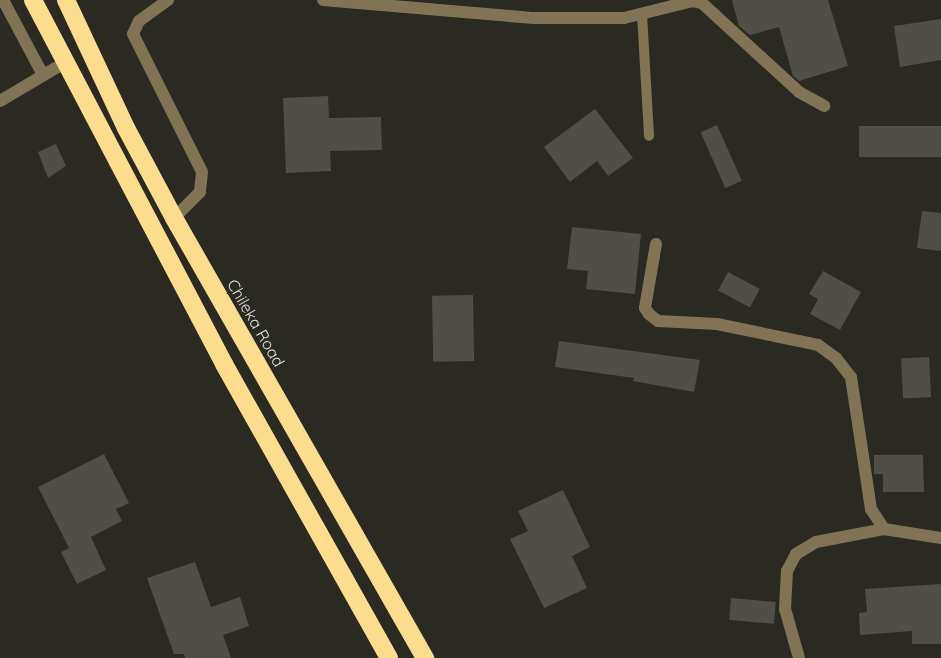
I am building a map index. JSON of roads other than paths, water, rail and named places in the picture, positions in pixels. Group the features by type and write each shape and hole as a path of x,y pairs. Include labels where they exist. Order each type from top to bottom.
{"highway":[{"path":"33,0 64,63 224,364 389,658"},
{"name":"Chileka Road","path":"66,0 126,128 174,218 425,658"}],"street":[{"path":"3,0 43,75"},
{"path":"168,0 139,21 133,34 202,172 200,192 174,218"},
{"path":"323,0 534,18 624,18 692,1 702,3 799,92 824,106"},
{"path":"0,101 64,63"},
{"path":"656,244 645,308 658,321 717,324 818,345 841,364 851,377 871,509 884,529"},
{"path":"799,658 785,609 787,572 796,554 816,543 884,529 941,538"}],"lane":[{"path":"642,14 648,136"}]}
